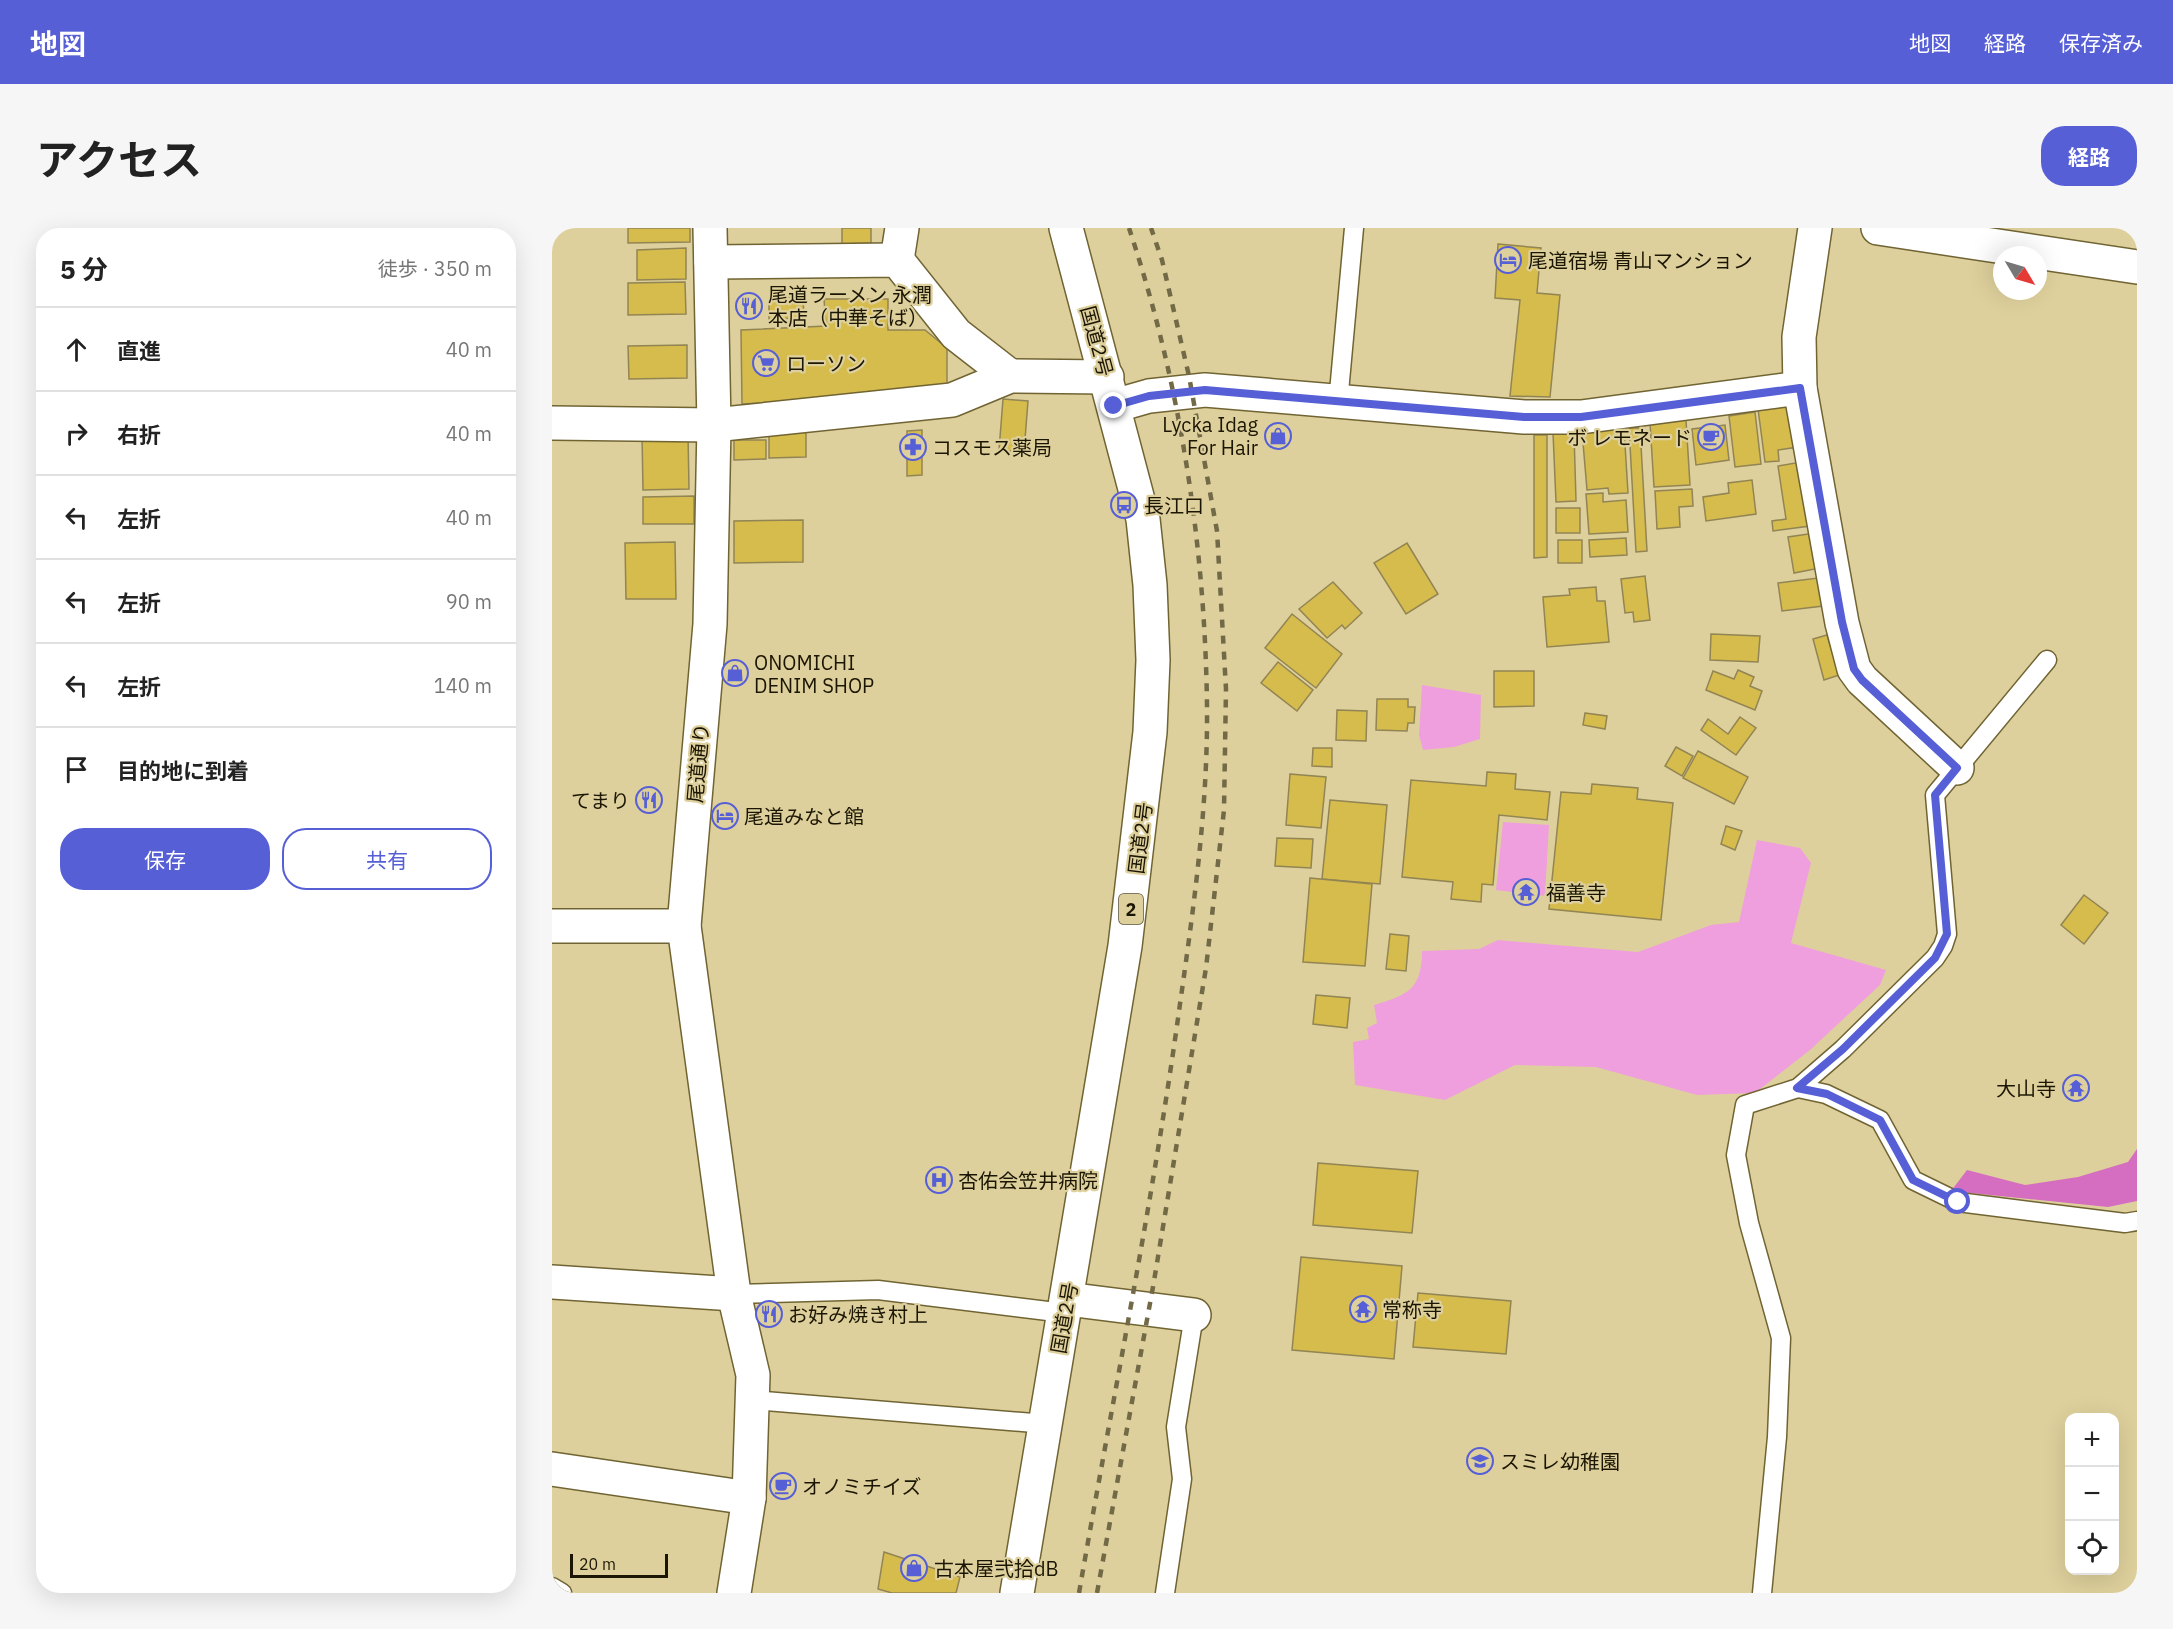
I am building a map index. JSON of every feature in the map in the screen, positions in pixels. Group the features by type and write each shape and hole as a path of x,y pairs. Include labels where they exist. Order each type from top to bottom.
{"main road":[{"name":"尾道通り","path":"710,228 714,425 710,624 684,926 734,1294 753,1375 749,1498 735,1593"},
{"name":"国道2号","path":"1017,1593 1128,924 1150,732 1152,639 1143,519 1066,228"},
{"path":"1815,228 1799,337 1800,388 1842,622 1854,669 1862,680 1957,768"},
{"path":"1878,228 2137,267"},
{"path":"711,262 900,244 956,334 1010,376 1149,396 1205,390 1524,417 1581,417 1800,388"},
{"path":"552,423 714,425 952,400 1010,376"},
{"path":"552,926 684,926"},
{"path":"552,1282 734,1294"},
{"path":"1066,1306 1194,1315"},
{"path":"552,1469 749,1498"}],"lane":[{"path":"1338,403 1354,228"},
{"path":"1762,1593 1777,1437 1781,1338 1749,1224 1736,1155 1745,1105 1797,1088 1843,1049 1935,958 1947,934 1935,795 2047,660"},
{"path":"1797,1088 1827,1094 1880,1120 1913,1180 1958,1202 2126,1223 2137,1221"},
{"path":"734,1294 878,1290 1066,1306"},
{"path":"1166,1593 1182,1479 1176,1427 1194,1315"},
{"path":"752,1400 1046,1424"},
{"path":"552,1587 562,1593"}],"shaded area":[{"path":"1422,685 1481,695 1480,739 1454,747 1423,750 1419,735"},
{"path":"1503,822 1549,825 1545,896 1496,890"},
{"path":"1757,840 1800,848 1811,863 1791,943 1886,970 1880,985 1810,1050 1755,1093 1697,1095 1596,1067 1515,1065 1445,1100 1355,1085 1353,1042 1369,1039 1367,1028 1377,1023 1374,1005 1404,994 1416,983 1422,951 1479,949 1498,940 1638,952 1711,925 1739,922"},
{"path":"2137,1149 2137,1201 2108,1207 1951,1191 1967,1170 2025,1185 2078,1177 2128,1162"}],"building":[{"path":"628,228 690,228 690,242 628,243"},
{"path":"842,228 871,228 871,243 842,244"},
{"path":"1498,244 1541,248 1537,293 1560,295 1550,397 1510,396 1520,300 1495,298"},
{"path":"686,248 686,279 637,280 637,250"},
{"path":"685,282 686,314 628,315 628,283"},
{"path":"769,297 803,297 804,318 769,319"},
{"path":"824,299 888,299 888,330 925,330 947,348 947,392 742,404 741,330 826,326"},
{"path":"687,345 687,378 629,379 628,346"},
{"path":"1003,399 1028,401 1024,452 999,450"},
{"path":"1793,405 1798,447 1778,450 1779,461 1765,462 1758,409"},
{"path":"1755,412 1761,464 1735,467 1729,416"},
{"path":"1686,420 1690,485 1654,487 1650,423"},
{"path":"1725,425 1729,460 1696,465 1692,429"},
{"path":"806,427 806,457 769,458 769,428"},
{"path":"1624,428 1628,493 1609,494 1608,488 1587,490 1582,431"},
{"path":"1629,428 1640,428 1647,551 1636,552"},
{"path":"922,430 922,475 907,476 907,431"},
{"path":"1574,432 1576,501 1556,502 1553,433"},
{"path":"688,434 689,489 643,490 642,435"},
{"path":"1534,435 1547,435 1547,557 1534,558"},
{"path":"734,440 766,440 766,459 734,460"},
{"path":"1801,462 1810,526 1773,531 1772,521 1786,519 1778,466"},
{"path":"1752,480 1756,514 1706,521 1703,497 1729,493 1728,483"},
{"path":"1692,489 1693,506 1679,507 1680,527 1657,529 1655,491"},
{"path":"1603,493 1603,502 1626,500 1628,532 1589,534 1586,494"},
{"path":"694,496 694,524 643,524 643,497"},
{"path":"1556,508 1580,508 1580,533 1556,533"},
{"path":"803,520 803,562 734,563 734,521"},
{"path":"1815,533 1820,568 1794,573 1788,537"},
{"path":"1626,538 1627,555 1590,557 1589,540"},
{"path":"1558,540 1582,540 1582,563 1558,563"},
{"path":"675,542 676,599 626,599 625,543"},
{"path":"1407,543 1438,594 1406,614 1374,563"},
{"path":"1645,576 1650,620 1634,622 1633,612 1625,613 1621,579"},
{"path":"1818,578 1823,606 1782,611 1778,583"},
{"path":"1333,582 1362,613 1345,629 1342,625 1327,638 1299,609"},
{"path":"1596,587 1597,601 1605,601 1609,642 1547,647 1543,597 1570,595 1569,589"},
{"path":"1292,614 1342,654 1316,688 1265,648"},
{"path":"1711,634 1760,636 1758,662 1710,660"},
{"path":"1827,635 1839,675 1824,680 1813,639"},
{"path":"1278,662 1313,690 1297,711 1261,683"},
{"path":"1738,670 1754,677 1750,686 1762,691 1755,710 1706,690 1713,671 1734,679"},
{"path":"1494,671 1534,671 1534,706 1494,707"},
{"path":"1377,699 1408,699 1408,707 1415,707 1414,723 1408,723 1407,731 1376,730"},
{"path":"1337,710 1367,711 1366,741 1336,740"},
{"path":"1585,713 1607,716 1605,729 1583,725"},
{"path":"1740,717 1756,728 1736,755 1701,730 1708,719 1728,734"},
{"path":"1676,747 1693,756 1682,776 1665,766"},
{"path":"1313,748 1332,748 1332,767 1312,766"},
{"path":"1698,751 1748,777 1734,804 1683,778"},
{"path":"1487,772 1516,774 1515,789 1550,792 1547,820 1499,815 1493,885 1482,884 1481,902 1451,899 1453,882 1402,877 1411,780 1486,786"},
{"path":"1290,774 1326,777 1321,828 1286,825"},
{"path":"1592,784 1638,788 1637,799 1673,803 1661,920 1549,909 1561,792 1591,794"},
{"path":"1330,800 1387,805 1380,884 1322,879"},
{"path":"1726,826 1742,831 1735,850 1721,844"},
{"path":"1277,838 1313,839 1311,868 1275,866"},
{"path":"1310,878 1372,884 1365,966 1303,962"},
{"path":"2084,895 2108,913 2084,944 2061,925"},
{"path":"1390,934 1409,936 1406,971 1386,969"},
{"path":"1316,995 1350,998 1347,1028 1313,1024"},
{"path":"1318,1163 1418,1171 1412,1233 1313,1225"},
{"path":"1301,1257 1402,1266 1394,1359 1292,1350"},
{"path":"1418,1293 1511,1301 1506,1354 1413,1347"},
{"path":"884,1552 960,1577 956,1593 892,1593 878,1589"}],"railway":[{"path":"1079,1593 1169,1078 1199,855 1207,743 1201,585 1186,464 1176,404 1162,345 1129,228"},
{"path":"1097,1593 1153,1287 1206,968 1224,810 1226,689 1217,531 1189,376 1162,260 1151,228"}],"place":[{"name":"尾道宿場 青山マンション","path":"1508,260"},
{"name":"尾道ラーメン 永潤 本店（中華そば）","path":"749,306"},
{"name":"ローソン","path":"766,363"},
{"name":"Lycka Idag For Hair","path":"1278,436"},
{"name":"ボ レモネード","path":"1711,437"},
{"name":"コスモス薬局","path":"913,447"},
{"name":"長江口","path":"1124,505"},
{"name":"ONOMICHI DENIM SHOP","path":"735,673"},
{"name":"てまり","path":"649,800"},
{"name":"尾道みなと館","path":"725,816"},
{"name":"福善寺","path":"1526,892"},
{"name":"大山寺","path":"2076,1088"},
{"name":"杏佑会笠井病院","path":"939,1180"},
{"name":"常称寺","path":"1363,1309"},
{"name":"お好み焼き村上","path":"769,1314"},
{"name":"スミレ幼稚園","path":"1480,1461"},
{"name":"オノミチイズ","path":"783,1486"},
{"name":"古本屋弐拾dB","path":"914,1568"}],"route":[{"path":"1114,406 1149,396 1205,390 1524,417 1581,417 1642,407 1800,388 1842,622 1854,669 1862,680 1957,768 1935,795 1947,934 1943,946 1935,958 1843,1049 1797,1088 1827,1094 1880,1120 1913,1180 1958,1202"}]}
